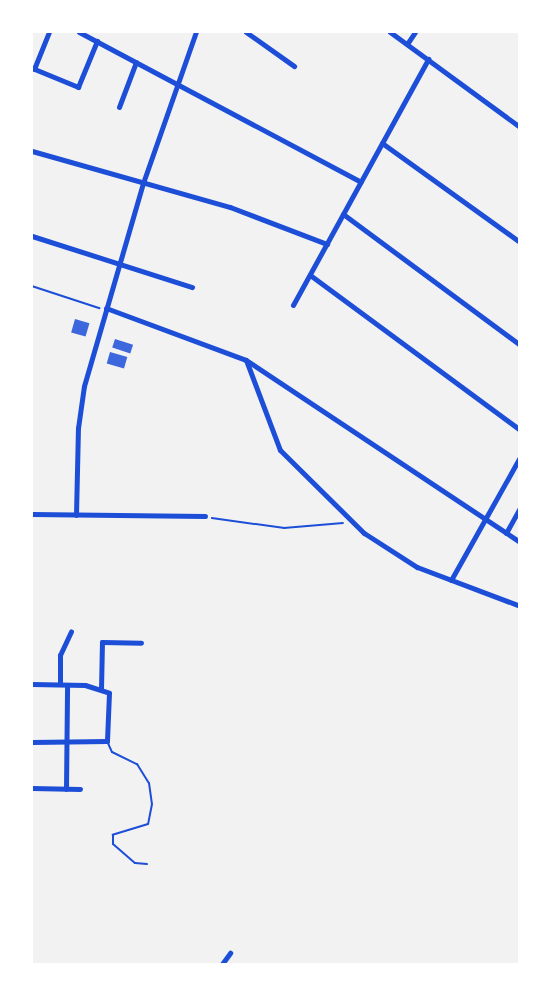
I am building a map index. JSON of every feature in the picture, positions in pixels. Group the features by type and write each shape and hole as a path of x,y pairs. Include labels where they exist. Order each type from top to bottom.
{"street":[{"path":"49,32 33,68 78,87 97,41"},
{"path":"79,32 361,182"},
{"path":"76,515 79,412 142,183 196,32"},
{"path":"246,32 294,66"},
{"path":"390,32 519,127"},
{"path":"406,44 415,32"},
{"path":"293,305 428,59"},
{"path":"119,107 136,62"},
{"path":"382,143 519,242"},
{"path":"32,151 230,207 327,244"},
{"path":"343,214 519,345"},
{"path":"32,236 192,287"},
{"path":"310,275 519,430"},
{"path":"106,308 246,360 519,542"},
{"path":"246,360 280,450 353,523 404,560 519,606"},
{"path":"452,580 519,457"},
{"path":"506,533 519,508"},
{"path":"32,514 205,516"},
{"path":"60,684 60,655 71,631"},
{"path":"101,689 102,642 141,643"},
{"path":"32,684 60,684 101,689 109,693 107,741 32,742"},
{"path":"66,789 67,685"},
{"path":"32,788 80,789"},
{"path":"222,964 230,953"}],"lane":[{"path":"107,741 112,752 137,764 149,783 152,804 148,824 113,835 113,844 135,863 147,864"}],"path":[{"path":"32,286 106,308"},
{"path":"205,516 237,524 284,528 353,523"}],"building":[{"path":"75,319 89,323 86,337 71,332"},
{"path":"115,339 133,345 130,353 112,348"},
{"path":"110,352 127,357 124,368 107,364"}]}
